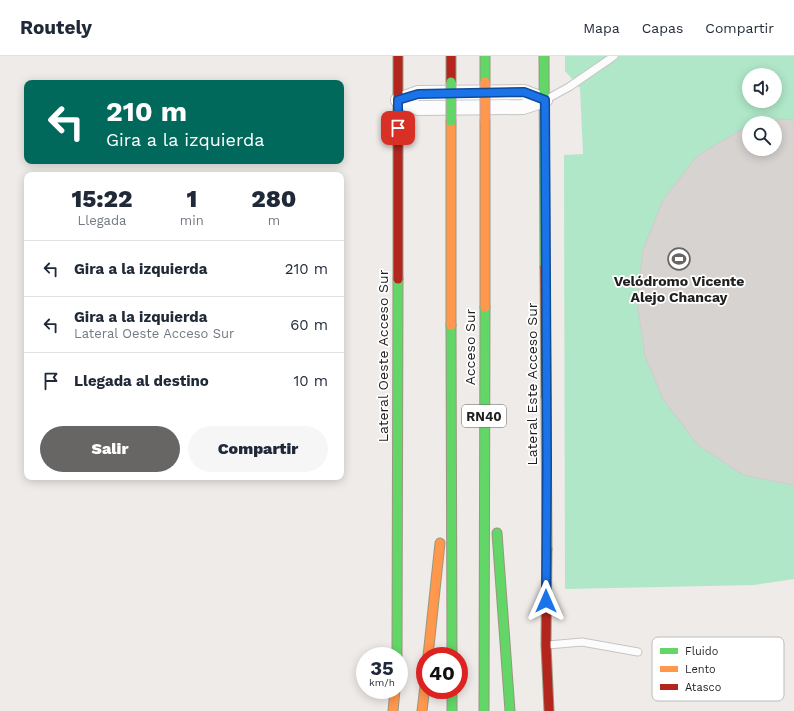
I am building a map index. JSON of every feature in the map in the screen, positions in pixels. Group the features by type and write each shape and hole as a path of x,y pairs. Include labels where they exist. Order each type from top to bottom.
{"main road":[{"name":"Lateral Oeste Acceso Sur","path":"397,647 398,56"},
{"name":"Acceso Sur","path":"451,56 452,647"},
{"name":"Acceso Sur","path":"484,711 485,56"},
{"name":"Lateral Este Acceso Sur","path":"544,56 547,466 546,645 549,711"},
{"path":"484,400 494,499"},
{"path":"429,647 452,439"},
{"path":"496,522 510,711"},
{"path":"394,711 395,699"},
{"path":"422,711 423,699"},
{"path":"452,699 452,711"}],"street":[{"path":"398,100 418,108 523,107 545,100"}],"lane":[{"path":"545,100 569,87 614,56"},
{"path":"546,645 582,642 638,652"}],"green space":[{"name":"Velódromo Vicente Alejo Chancay","path":"565,56 794,56 794,579 754,585 565,589 564,155 583,154 580,88 565,71"}],"building":[{"path":"782,119 794,120 794,485 743,475 697,444 663,399 645,356 637,302 643,250 663,200 697,156 742,129 742,156 782,156"}],"traffic: fast":[{"path":"485,56 485,82"},
{"path":"544,56 545,267"},
{"path":"451,82 451,121"},
{"path":"397,647 398,279"},
{"path":"484,711 485,307"},
{"path":"451,325 452,647"},
{"path":"497,533 510,711"},
{"path":"452,699 452,711"}],"traffic: slow":[{"path":"485,82 485,121"},
{"path":"451,121 451,325"},
{"path":"485,121 485,307"},
{"path":"546,397 547,549"},
{"path":"429,647 440,543"},
{"path":"393,711 394,699"},
{"path":"422,711 423,699"}],"traffic: jam":[{"path":"398,56 398,279"},
{"path":"451,56 451,82"},
{"path":"545,267 546,397"},
{"path":"547,549 546,645 549,711"}],"place":[{"name":"Velódromo Vicente Alejo Chancay","path":"679,259"}],"route":[{"path":"398,128 398,100 418,94 524,92 545,100 547,466 546,601"}]}
